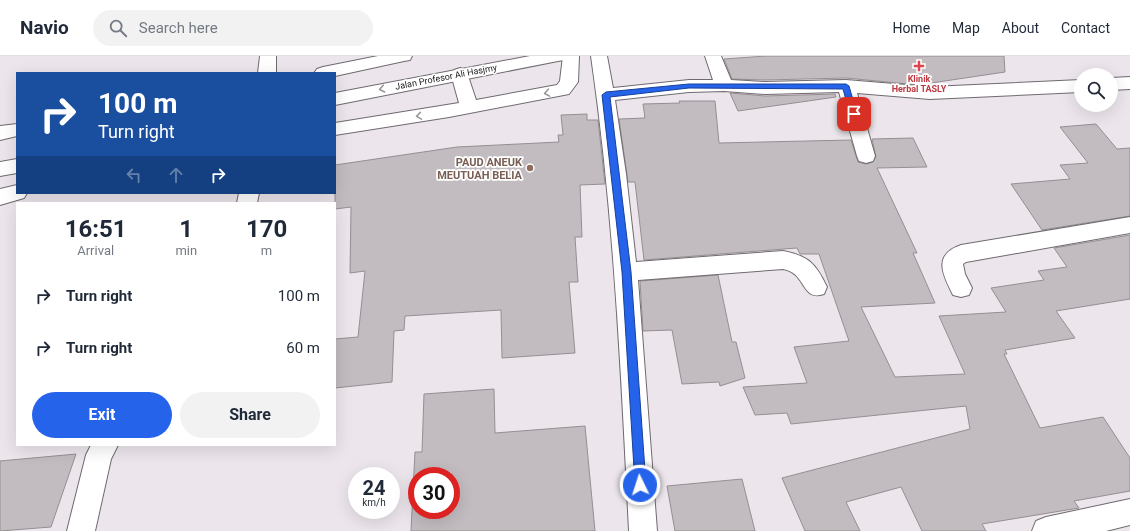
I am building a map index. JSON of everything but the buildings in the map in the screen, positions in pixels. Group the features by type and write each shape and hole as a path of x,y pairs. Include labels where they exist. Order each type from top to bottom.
{"street":[{"path":"267,72 268,56"},
{"path":"328,72 404,56"},
{"name":"Jalan Profesor Ali Hasjmy","path":"336,99 558,56"},
{"path":"336,129 469,108 563,90 569,82 571,56"},
{"path":"599,56 606,95 627,272 643,531"},
{"path":"713,56 724,85"},
{"path":"460,74 469,108"},
{"path":"1118,84 1130,83"},
{"path":"606,95 689,86 724,85 765,88 846,86 930,93 1074,86"},
{"path":"846,86 866,156"},
{"path":"0,133 16,130"},
{"path":"0,169 16,166"},
{"path":"0,197 16,193"},
{"path":"961,288 952,268 952,263 956,257 961,254 1130,225"},
{"path":"627,272 783,260 795,262 803,266 809,273 816,287"},
{"path":"80,531 99,455 104,446"},
{"path":"1046,531 1130,512"}],"place":[{"name":"Klinik Herbal TASLY","path":"919,66"},
{"name":"PAUD ANEUK MEUTUAH BELIA","path":"530,168"}],"route":[{"path":"640,485 627,272 610,118 606,95 689,86 736,85 765,88 846,86 854,114"}]}
